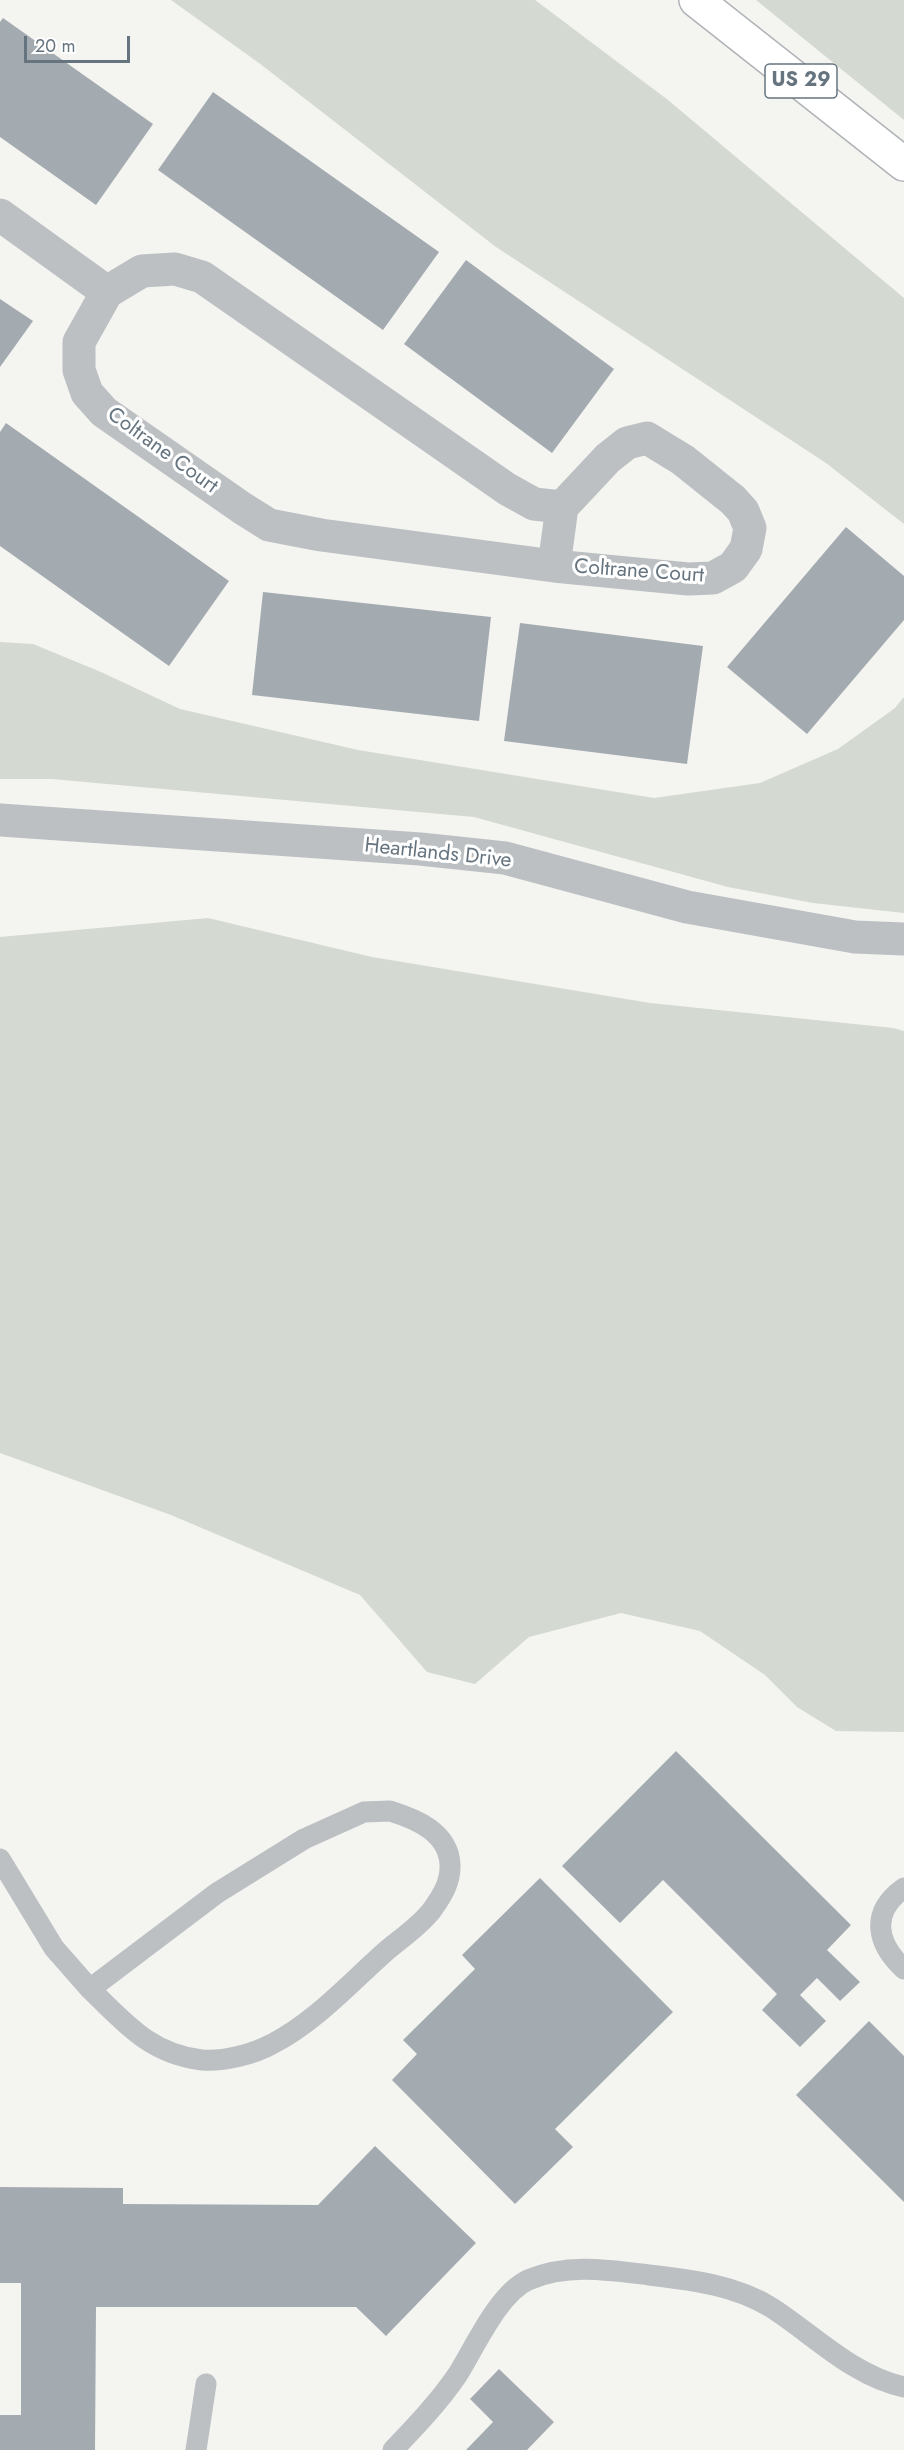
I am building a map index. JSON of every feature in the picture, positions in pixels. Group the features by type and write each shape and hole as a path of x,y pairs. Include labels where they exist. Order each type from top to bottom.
{"highway":[{"name":"US 29","path":"696,0 904,164"}],"street":[{"path":"0,215 107,292"},
{"name":"Coltrane Court","path":"175,268 202,277 507,489 534,504 562,507 608,458 627,443 647,438 683,460 733,500 743,511 750,528 746,549 733,567 713,578 688,579 554,566 321,535 269,525 104,412 87,393 79,370 79,342 107,292 142,271 175,268"},
{"path":"554,566 562,507"},
{"name":"Heartlands Drive","path":"0,820 505,858 687,907 855,937 904,939"}],"lane":[{"path":"0,1859 54,1948 90,1989 140,2038 168,2053 204,2060 239,2055 271,2045 305,2023 430,1912 446,1888 450,1863 440,1838 418,1819 390,1811 364,1812 304,1839 217,1893 90,1989"},
{"path":"904,1888 891,1897 880,1917 882,1938 892,1958 904,1969"},
{"path":"393,2450 430,2411 457,2374 498,2306 527,2281 588,2268 696,2281 738,2292 771,2308 853,2366 904,2387"},
{"path":"196,2450 206,2384"}],"shaded area":[{"path":"171,0 535,0 668,100 904,298 904,524 826,463 496,247 259,63"},
{"path":"756,0 904,0 904,120"},
{"path":"0,642 33,644 101,672 180,709 358,750 654,798 760,783 838,749 895,708 904,697 904,913 813,903 728,887 474,817 52,779 0,779"},
{"path":"208,918 372,957 650,1003 904,1031 904,1732 836,1731 797,1707 765,1675 700,1631 621,1613 529,1637 475,1684 427,1672 360,1595 171,1515 0,1453 0,937"}],"building":[{"path":"3,18 153,124 96,205 0,137 0,22"},
{"path":"213,92 439,252 383,330 158,170"},
{"path":"466,260 614,369 552,453 404,344"},
{"path":"0,299 33,321 0,367"},
{"path":"6,423 229,581 169,666 0,546 0,432"},
{"path":"846,527 904,576 904,620 807,734 727,667"},
{"path":"263,592 491,617 479,721 252,695"},
{"path":"520,623 703,646 687,764 504,741"},
{"path":"676,1751 851,1925 827,1950 860,1982 840,2001 817,1978 800,1995 826,2021 800,2047 762,2010 777,1994 663,1880 620,1923 562,1866"},
{"path":"540,1878 673,2012 555,2129 573,2147 515,2204 392,2080 417,2054 403,2040 475,1969 462,1955"},
{"path":"869,2021 904,2056 904,2202 796,2095"},
{"path":"375,2146 476,2243 386,2336 356,2307 96,2307 95,2450 0,2450 0,2415 21,2415 21,2283 0,2283 0,2187 123,2188 123,2204 318,2205"},
{"path":"499,2369 554,2422 527,2450 466,2450 493,2422 470,2399"}]}
